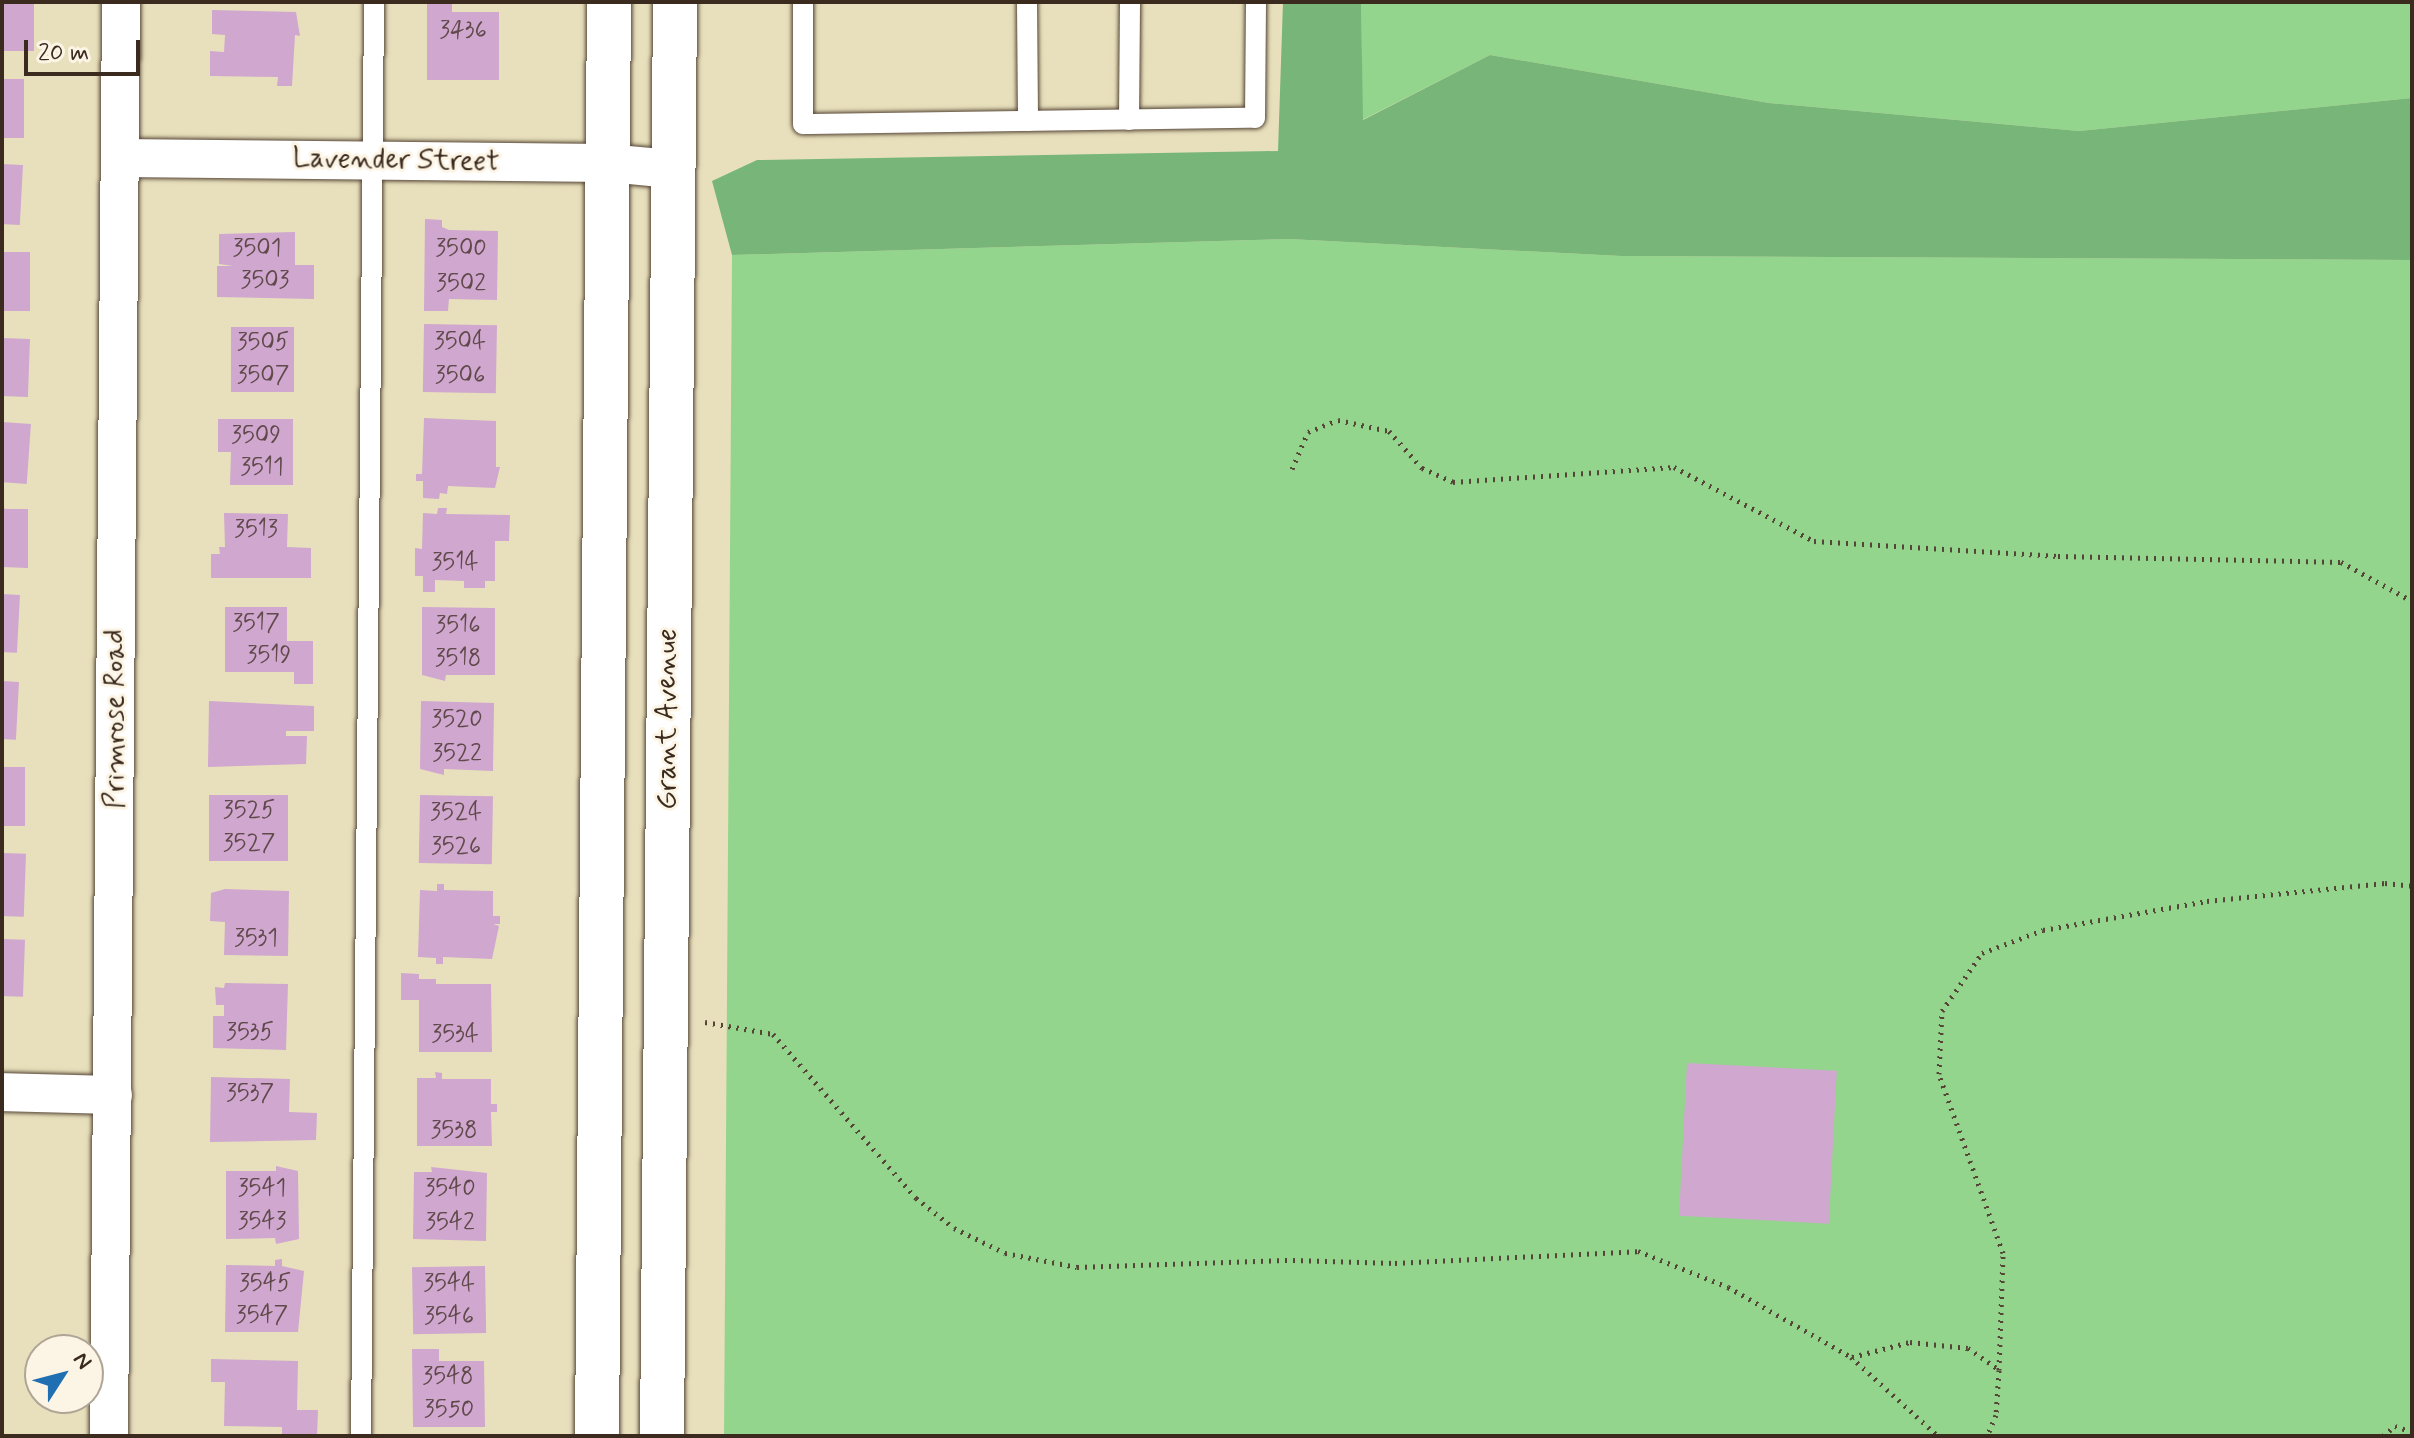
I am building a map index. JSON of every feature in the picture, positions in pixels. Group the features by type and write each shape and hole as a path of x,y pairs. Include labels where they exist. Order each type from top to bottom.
{"main road":[{"path":"597,1436 609,2"},
{"name":"Grant Avenue","path":"662,1436 675,2"}],"street":[{"name":"Primrose Road","path":"109,1436 121,2"},
{"name":"Lavender Street","path":"120,158 607,163 672,169"},
{"path":"2,1092 113,1095"}],"lane":[{"path":"361,1436 374,2"},
{"path":"803,2 803,124 1255,118 1256,2"},
{"path":"1027,2 1028,121"},
{"path":"1129,120 1130,2"}],"path":[{"path":"1292,469 1308,432 1338,420 1389,431 1422,468 1453,482 1674,467 1814,541 2058,556 2341,562 2412,601"},
{"path":"1987,1436 1996,1415 2003,1253 1939,1074 1942,1011 1982,953 2043,930 2207,901 2385,883 2412,886"},
{"path":"665,1018 773,1034 916,1198 954,1228 1005,1253 1109,1267 1293,1260 1395,1263 1638,1251 1728,1287 1851,1357 1938,1436"},
{"path":"1851,1357 1910,1342 1968,1348 1999,1370"},
{"path":"2383,1436 2395,1426 2412,1432"}],"green space":[{"path":"1283,2 1361,2 1363,120 1490,55 1769,103 2079,131 2412,98 2412,260 1621,256 1289,239 732,255 712,181 757,160 1278,151"},
{"path":"1361,2 2412,2 2412,98 2079,131 1769,103 1490,55 1362,120"},
{"path":"1289,239 1621,256 2412,260 2412,1436 724,1436 732,255"}],"building":[{"path":"2,2 34,2 34,51 2,51"},
{"path":"427,2 452,2 452,12 499,12 499,80 427,80"},
{"path":"212,10 296,12 300,36 295,35 292,86 277,86 278,77 210,76 210,51 224,52 225,35 212,34"},
{"path":"2,79 24,79 24,138 2,138"},
{"path":"2,164 23,165 20,225 2,224"},
{"path":"425,219 442,220 442,227 449,230 498,231 497,300 449,299 448,311 424,311"},
{"path":"295,232 295,265 314,265 314,299 217,297 217,266 233,266 219,264 219,234"},
{"path":"2,252 30,252 30,311 2,311"},
{"path":"424,324 497,325 496,393 423,392"},
{"path":"231,327 294,327 294,392 231,392"},
{"path":"2,338 30,339 28,397 2,396"},
{"path":"424,418 496,421 496,467 500,467 495,488 448,486 447,494 440,493 439,499 423,498 423,481 416,481 416,474 422,474"},
{"path":"218,419 293,419 293,485 230,485 231,452 218,452"},
{"path":"2,422 31,424 27,484 2,482"},
{"path":"2,504 5,509 28,509 28,568 2,567"},
{"path":"438,508 447,508 446,514 510,515 509,541 495,541 495,581 485,581 485,588 464,588 464,581 435,580 435,592 423,592 423,576 415,576 415,548 422,549 423,513 437,514"},
{"path":"224,513 288,514 287,547 311,548 311,578 211,578 211,554 220,554 219,547 225,547"},
{"path":"2,594 20,595 17,653 2,652"},
{"path":"225,607 287,607 287,641 313,641 313,684 294,684 294,672 225,672"},
{"path":"422,607 495,608 495,675 446,675 445,681 422,675"},
{"path":"2,681 19,682 16,740 2,739"},
{"path":"209,701 314,706 314,731 286,731 286,736 307,736 306,764 208,767"},
{"path":"421,701 494,703 493,771 444,769 444,775 420,769"},
{"path":"2,767 25,767 25,826 2,826"},
{"path":"209,795 288,795 288,861 209,861"},
{"path":"420,795 493,796 492,864 419,863"},
{"path":"2,853 26,854 24,917 2,916"},
{"path":"437,884 444,884 444,890 493,891 493,916 500,916 500,924 493,924 499,926 492,959 443,957 443,964 436,964 436,958 418,957 420,890 437,891"},
{"path":"225,889 289,891 288,956 224,955 225,922 210,921 211,893"},
{"path":"2,939 25,940 23,997 2,996"},
{"path":"401,973 419,974 419,979 436,979 436,984 491,984 492,1052 419,1052 419,1000 401,1000"},
{"path":"225,983 288,984 286,1050 213,1048 213,1016 224,1016 224,1005 216,1005 215,987 224,988"},
{"path":"1687,1063 1837,1071 1829,1224 1679,1216"},
{"path":"435,1072 442,1073 442,1079 491,1079 491,1104 497,1104 497,1112 491,1112 492,1146 417,1146 417,1078 436,1078"},
{"path":"211,1077 290,1079 289,1112 317,1113 316,1140 210,1142"},
{"path":"276,1166 298,1171 299,1239 276,1244 275,1238 226,1239 226,1171 276,1171"},
{"path":"431,1167 487,1173 486,1241 413,1239 414,1172 432,1172"},
{"path":"282,1259 282,1266 304,1271 298,1332 225,1332 226,1265 275,1266 275,1260"},
{"path":"485,1266 486,1333 413,1334 412,1267"},
{"path":"412,1349 439,1349 439,1361 484,1361 485,1427 413,1427"},
{"path":"211,1359 298,1361 297,1410 318,1410 317,1436 282,1435 282,1427 224,1426 225,1382 211,1382"}]}
